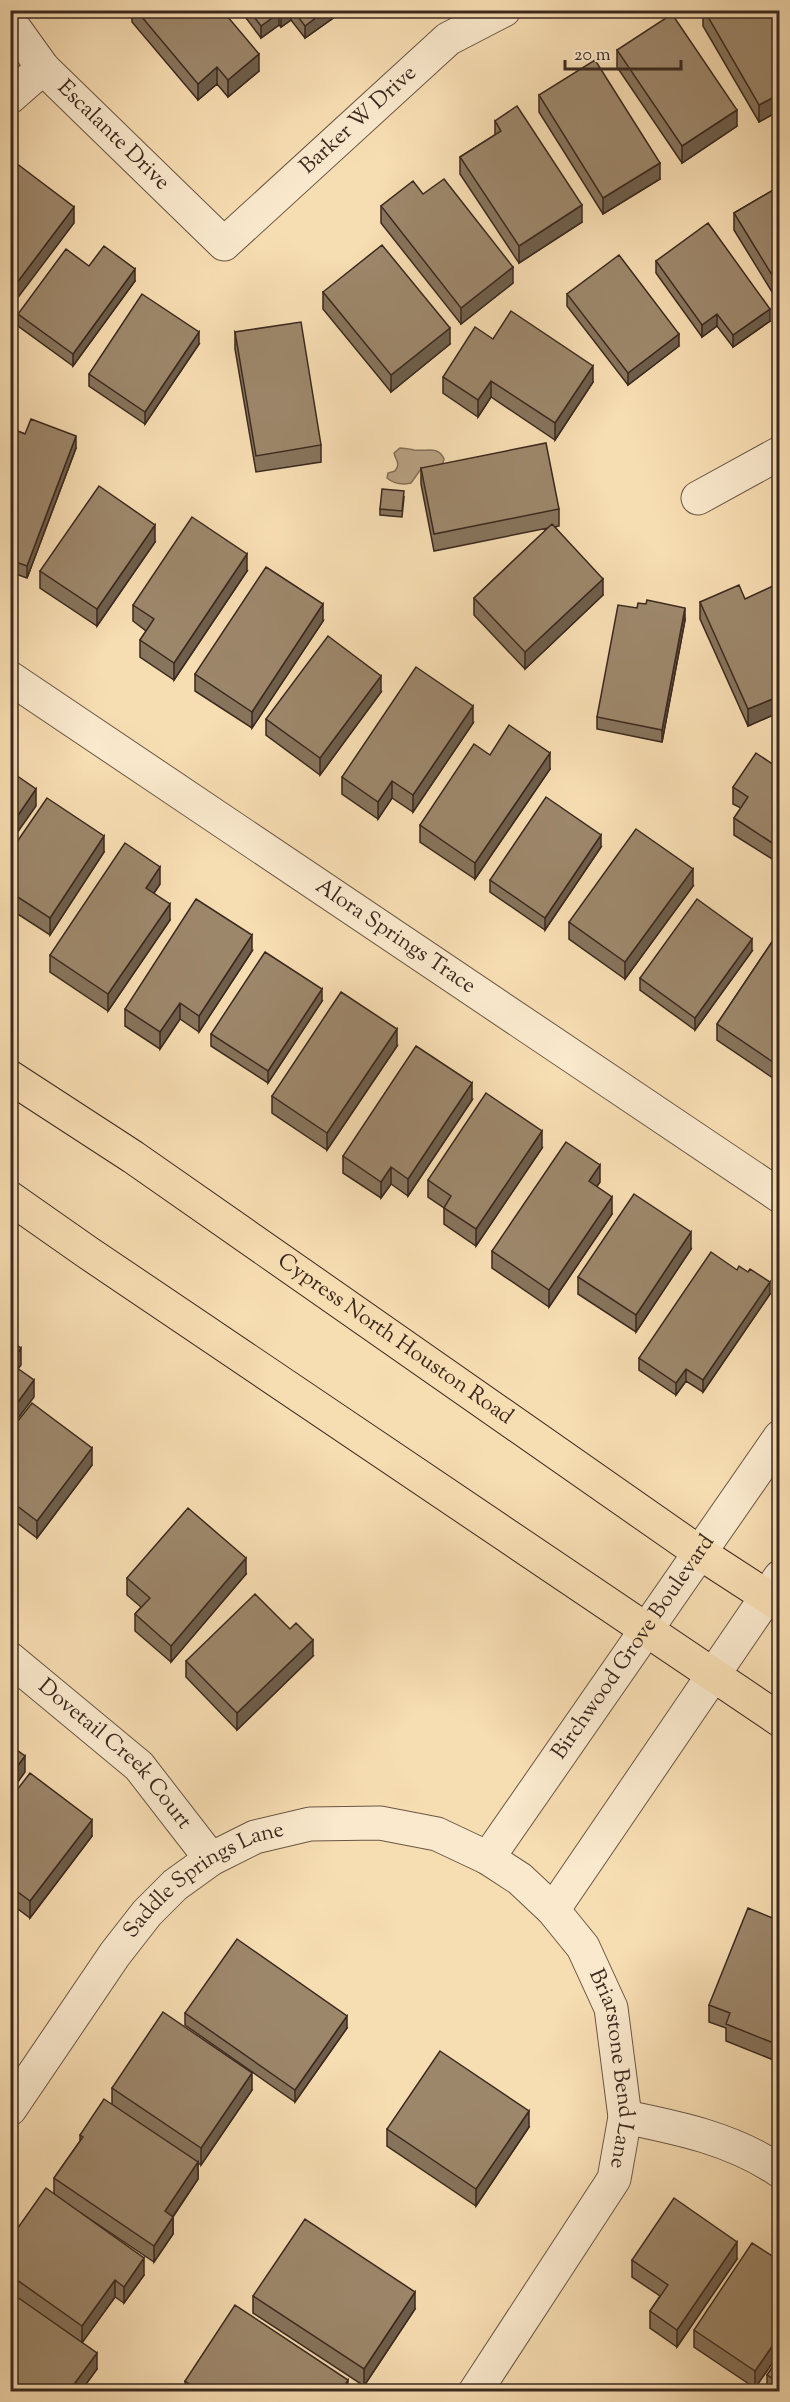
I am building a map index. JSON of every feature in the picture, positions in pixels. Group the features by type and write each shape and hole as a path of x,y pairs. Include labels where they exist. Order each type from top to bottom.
{"main road":[{"name":"Cypress North Houston Road","path":"10,1077 133,1157 700,1553 775,1593"},
{"path":"10,1198 780,1720"}],"street":[{"name":"Barker W Drive","path":"224,244 448,39 504,10"},
{"name":"Escalante Drive","path":"10,22 43,68 224,244"},
{"path":"10,97 43,68"},
{"path":"698,498 780,453"},
{"name":"Alora Springs Trace","path":"10,678 780,1196"},
{"name":"Birchwood Grove Boulevard","path":"488,1858 780,1437"},
{"path":"553,1910 713,1675 775,1593"},
{"name":"Dovetail Creek Court","path":"10,1659 139,1766 211,1859"},
{"name":"Saddle Springs Lane","path":"10,2109 115,1954 147,1913 174,1885 211,1859 255,1837 310,1824 380,1822 437,1834 488,1858"},
{"name":"Briarstone Bend Lane","path":"475,2391 614,2179 625,2117 611,2008 583,1947 553,1910 520,1879 488,1858"},
{"path":"625,2117 695,2132 761,2158 780,2171"}],"shaded area":[{"path":"400,448 438,452 444,459 442,466 421,469 411,483 392,482 387,478 388,473 397,468 394,453"}],"building":[{"path":"136,10 222,10 259,54 228,80 217,67 198,84"},
{"path":"249,10 287,10 261,26"},
{"path":"293,10 326,10 305,26"},
{"path":"704,10 780,10 780,94 759,105"},
{"path":"672,14 737,110 682,146 617,50"},
{"path":"595,60 660,163 603,198 539,95"},
{"path":"517,106 582,205 519,246 460,157 501,131 495,121"},
{"path":"12,160 74,207 10,292 10,162"},
{"path":"444,179 513,267 461,308 381,206 413,181 423,194"},
{"path":"780,186 780,288 734,213"},
{"path":"708,223 770,309 733,335 717,314 702,325 656,261"},
{"path":"382,245 450,328 391,375 323,292"},
{"path":"104,246 135,269 73,354 18,314 66,249 89,266"},
{"path":"619,255 679,334 628,373 567,294"},
{"path":"142,294 199,332 145,412 89,374"},
{"path":"511,311 593,366 555,423 491,381 478,400 443,377 475,327 493,339"},
{"path":"301,322 321,445 256,456 235,332"},
{"path":"31,419 76,436 27,566 10,560 10,428 25,434"},
{"path":"546,443 559,509 434,534 421,468"},
{"path":"99,486 155,525 97,609 40,571"},
{"path":"382,489 404,491 402,511 380,509"},
{"path":"192,517 247,554 174,663 140,640 154,619 133,605"},
{"path":"552,524 603,579 525,652 474,598"},
{"path":"266,567 323,604 252,712 195,674"},
{"path":"739,585 745,599 775,585 780,595 780,696 748,709 700,602"},
{"path":"647,600 685,608 662,730 597,717 618,605 637,608 638,603 646,604"},
{"path":"328,636 381,676 320,758 266,719"},
{"path":"416,667 473,706 413,795 392,781 378,802 342,777"},
{"path":"509,725 550,753 475,863 420,825 474,744 490,755"},
{"path":"756,753 780,769 780,848 734,818 748,797 733,787"},
{"path":"10,771 36,789 10,827"},
{"path":"546,797 601,835 545,918 490,880"},
{"path":"47,798 104,836 50,918 10,892 10,852"},
{"path":"636,829 693,869 625,962 569,922"},
{"path":"125,843 160,867 146,888 170,904 108,994 50,955"},
{"path":"196,899 252,935 199,1016 180,1003 160,1032 125,1009"},
{"path":"697,899 752,939 695,1018 640,978"},
{"path":"780,930 780,1053 773,1062 717,1024"},
{"path":"265,952 322,989 268,1071 211,1034"},
{"path":"341,992 397,1029 327,1133 272,1096"},
{"path":"416,1046 472,1083 408,1179 391,1167 381,1182 343,1156"},
{"path":"486,1093 542,1131 476,1229 444,1208 451,1196 428,1180"},
{"path":"566,1142 600,1165 589,1181 612,1197 549,1290 492,1251"},
{"path":"634,1194 691,1232 636,1315 578,1277"},
{"path":"711,1252 737,1270 739,1266 748,1272 750,1269 770,1282 703,1380 686,1369 676,1383 639,1358"},
{"path":"10,1341 21,1348 10,1363"},
{"path":"10,1363 34,1380 10,1413"},
{"path":"32,1403 92,1448 37,1521 12,1502 10,1505 10,1431"},
{"path":"188,1508 246,1558 171,1646 135,1614 150,1598 127,1578"},
{"path":"255,1594 290,1629 296,1623 313,1640 237,1713 186,1661"},
{"path":"10,1745 25,1756 10,1776"},
{"path":"30,1773 92,1820 30,1901 10,1886 10,1799"},
{"path":"748,1908 780,1921 780,2035 776,2044 726,2024 730,2013 709,2005"},
{"path":"237,1939 347,2016 295,2090 185,2013"},
{"path":"163,2012 252,2073 201,2148 112,2088"},
{"path":"440,2051 529,2111 476,2189 387,2129"},
{"path":"104,2099 198,2162 165,2211 173,2217 154,2246 54,2178 83,2137 80,2135"},
{"path":"46,2188 144,2258 124,2287 115,2280 82,2326 10,2275 10,2239"},
{"path":"674,2198 737,2242 677,2330 650,2311 668,2285 632,2260"},
{"path":"305,2219 415,2292 364,2369 253,2296"},
{"path":"752,2243 780,2261 780,2335 755,2371 694,2330"},
{"path":"10,2292 97,2353 69,2391 10,2391"},
{"path":"235,2305 348,2380 341,2391 200,2391 185,2381"},
{"path":"780,2356 780,2383 767,2375"}]}
